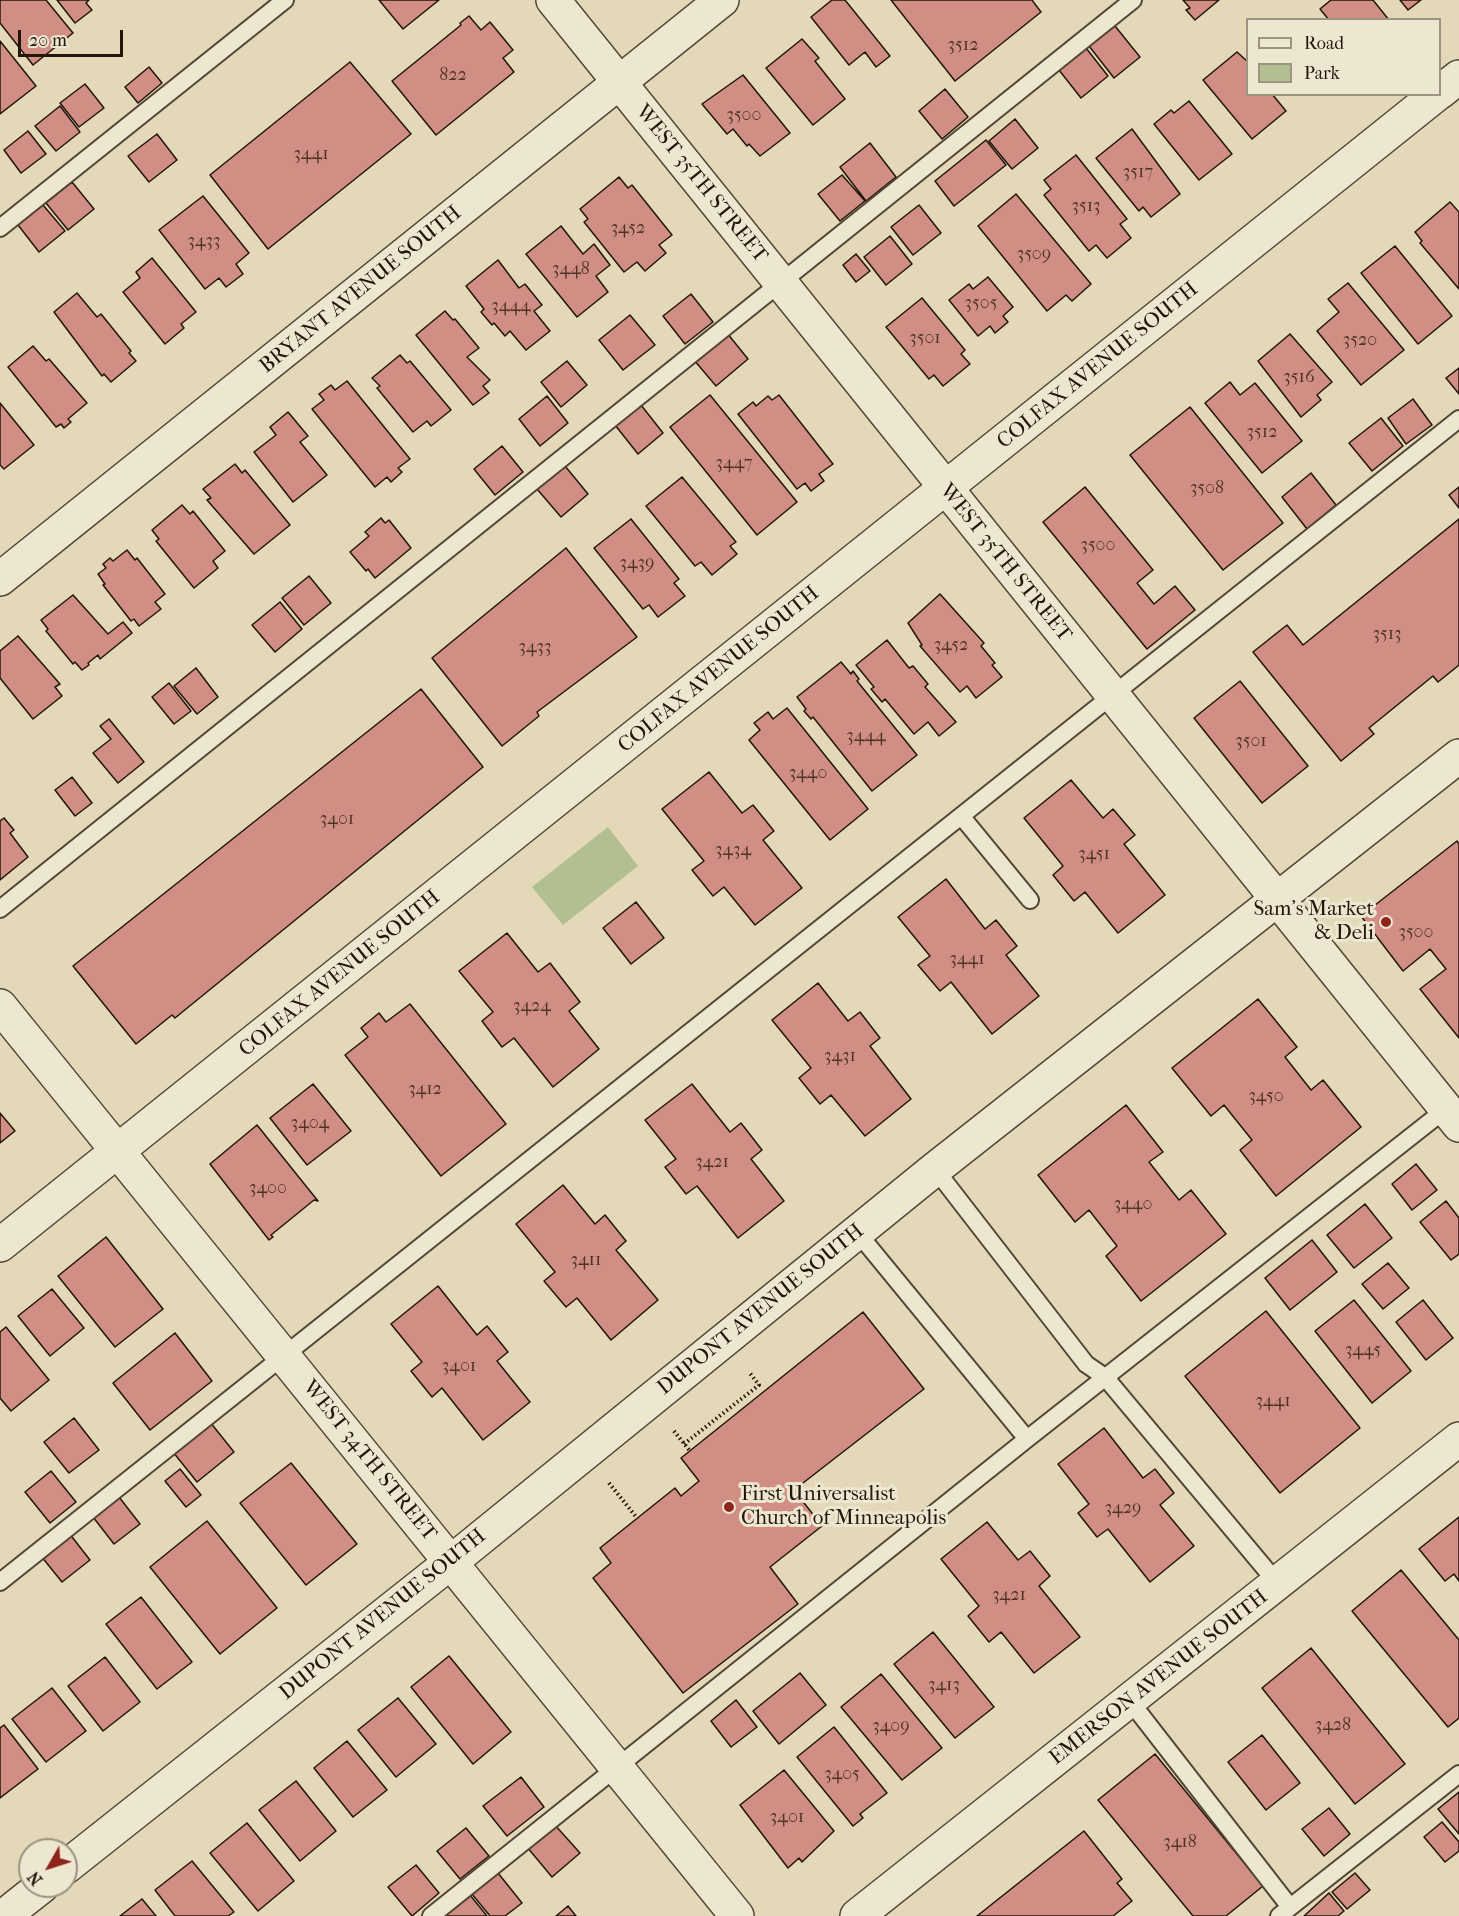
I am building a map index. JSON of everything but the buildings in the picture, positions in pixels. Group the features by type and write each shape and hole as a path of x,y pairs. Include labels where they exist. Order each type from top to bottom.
{"street":[{"name":"WEST 35TH STREET","path":"553,0 1277,901 1455,1111"},
{"name":"BRYANT AVENUE SOUTH","path":"0,579 722,0"},
{"name":"COLFAX AVENUE SOUTH","path":"1441,91 1459,77"},
{"name":"COLFAX AVENUE SOUTH","path":"0,1245 1434,96"},
{"name":"DUPONT AVENUE SOUTH","path":"78,1857 451,1562 935,1169 1459,756"},
{"name":"WEST 34TH STREET","path":"0,1006 738,1916"},
{"name":"EMERSON AVENUE SOUTH","path":"857,1916 1459,1439"},
{"path":"4,1916 27,1898"}],"lane":[{"path":"0,228 285,0"},
{"path":"0,909 1133,0"},
{"path":"0,1582 1459,419"},
{"path":"962,817 1030,900"},
{"path":"431,1916 1105,1377 1455,1111"},
{"path":"935,1169 1086,1364 1105,1377 1278,1584"},
{"path":"857,1232 1027,1439"},
{"path":"1130,1701 1285,1912 1459,1774"}],"path":[{"path":"684,1444 759,1385 749,1372"},
{"path":"674,1431 690,1451"},
{"path":"609,1483 637,1518"}],"green space":[{"path":"608,827 638,866 563,925 532,887"}],"place":[{"name":"Sam’s Market & Deli","path":"1386,922"},
{"name":"First Universalist Church of Minneapolis","path":"729,1507"}]}
